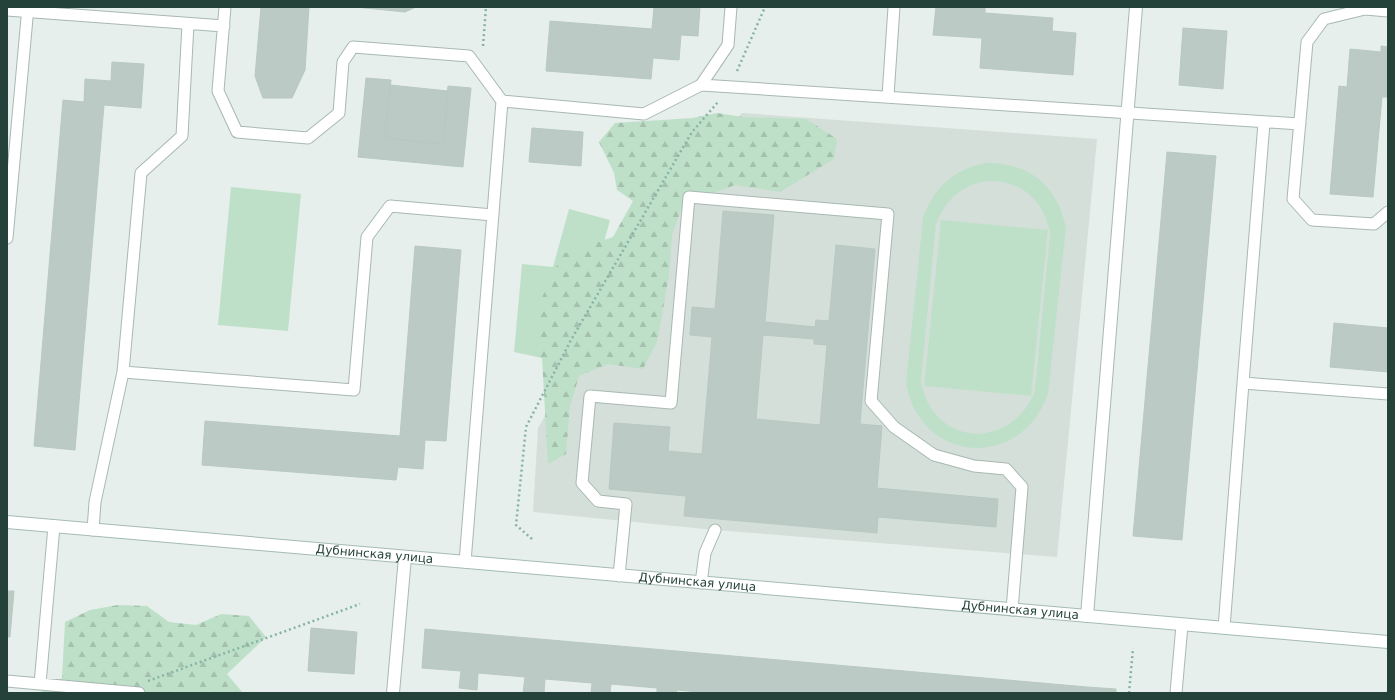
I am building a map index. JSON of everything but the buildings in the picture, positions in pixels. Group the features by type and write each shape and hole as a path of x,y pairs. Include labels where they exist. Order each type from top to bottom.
{"main road":[{"path":"1087,616 1136,7"},
{"name":"Дубнинская улица","path":"7,522 1388,642"},
{"path":"393,693 405,557"}],"lane":[{"path":"225,7 218,91 237,132 308,138 339,113 343,62 353,47 469,56 502,101 465,562"},
{"path":"701,85 728,45 731,7"},
{"path":"888,96 894,7"},
{"path":"1388,11 1365,9 1324,19 1308,42 1293,199 1312,220 1374,224 1388,212"},
{"path":"7,10 27,10 224,26"},
{"path":"7,238 27,10"},
{"path":"93,530 95,502 123,372 141,173 182,136 188,24"},
{"path":"502,101 644,114 701,85 1128,112 1264,123 1300,124"},
{"path":"1224,628 1264,123"},
{"path":"620,576 626,504 598,501 582,483 590,396 671,403 689,197 888,214 871,401 894,427 934,455 974,466 1006,469 1022,487 1012,610"},
{"path":"123,372 354,390 367,237 390,206 493,215"},
{"path":"1243,384 1388,394"},
{"path":"40,684 54,526"},
{"path":"701,583 705,553 715,530"},
{"path":"1176,693 1182,625"},
{"path":"7,681 139,693"}],"path":[{"path":"476,66 482,57 486,7"},
{"path":"532,539 516,525 526,428 571,340 692,132 731,86 765,7"},
{"path":"119,692 360,604"},
{"path":"1129,693 1133,648"}],"shaded area":[{"path":"742,113 1097,139 1057,557 715,530 533,512 538,428 642,248"}],"green space":[{"path":"717,113 743,117 806,119 837,139 834,159 780,192 735,185 700,198 681,210 672,235 669,276 657,342 643,369 608,364 579,376 570,406 566,454 548,464 542,358 535,356 539,304 562,254 613,237 633,201 617,190 614,173 599,142 615,123 692,118"},
{"path":"986,163 1016,167 1039,179 1049,189 1056,200 1062,213 1066,228 1048,394 1035,419 1016,436 995,446 972,448 950,442 930,430 915,410 906,383 923,218 933,197 947,181 964,170","holes":["987,181 1010,184 1029,194 1042,211 1047,221 1050,233 1035,390 1024,410 1009,424 992,432 974,434 956,429 940,419 928,403 921,381 936,224 944,208 962,190"]},
{"path":"231,187 301,194 288,331 218,325"},
{"path":"569,209 610,220 585,313 542,358 514,352 522,264 553,267"},
{"path":"941,220 1048,230 1031,396 924,386"},
{"path":"118,605 147,606 169,622 196,625 221,614 249,616 266,637 227,674 243,693 39,693 62,678 65,622 90,610"}]}
